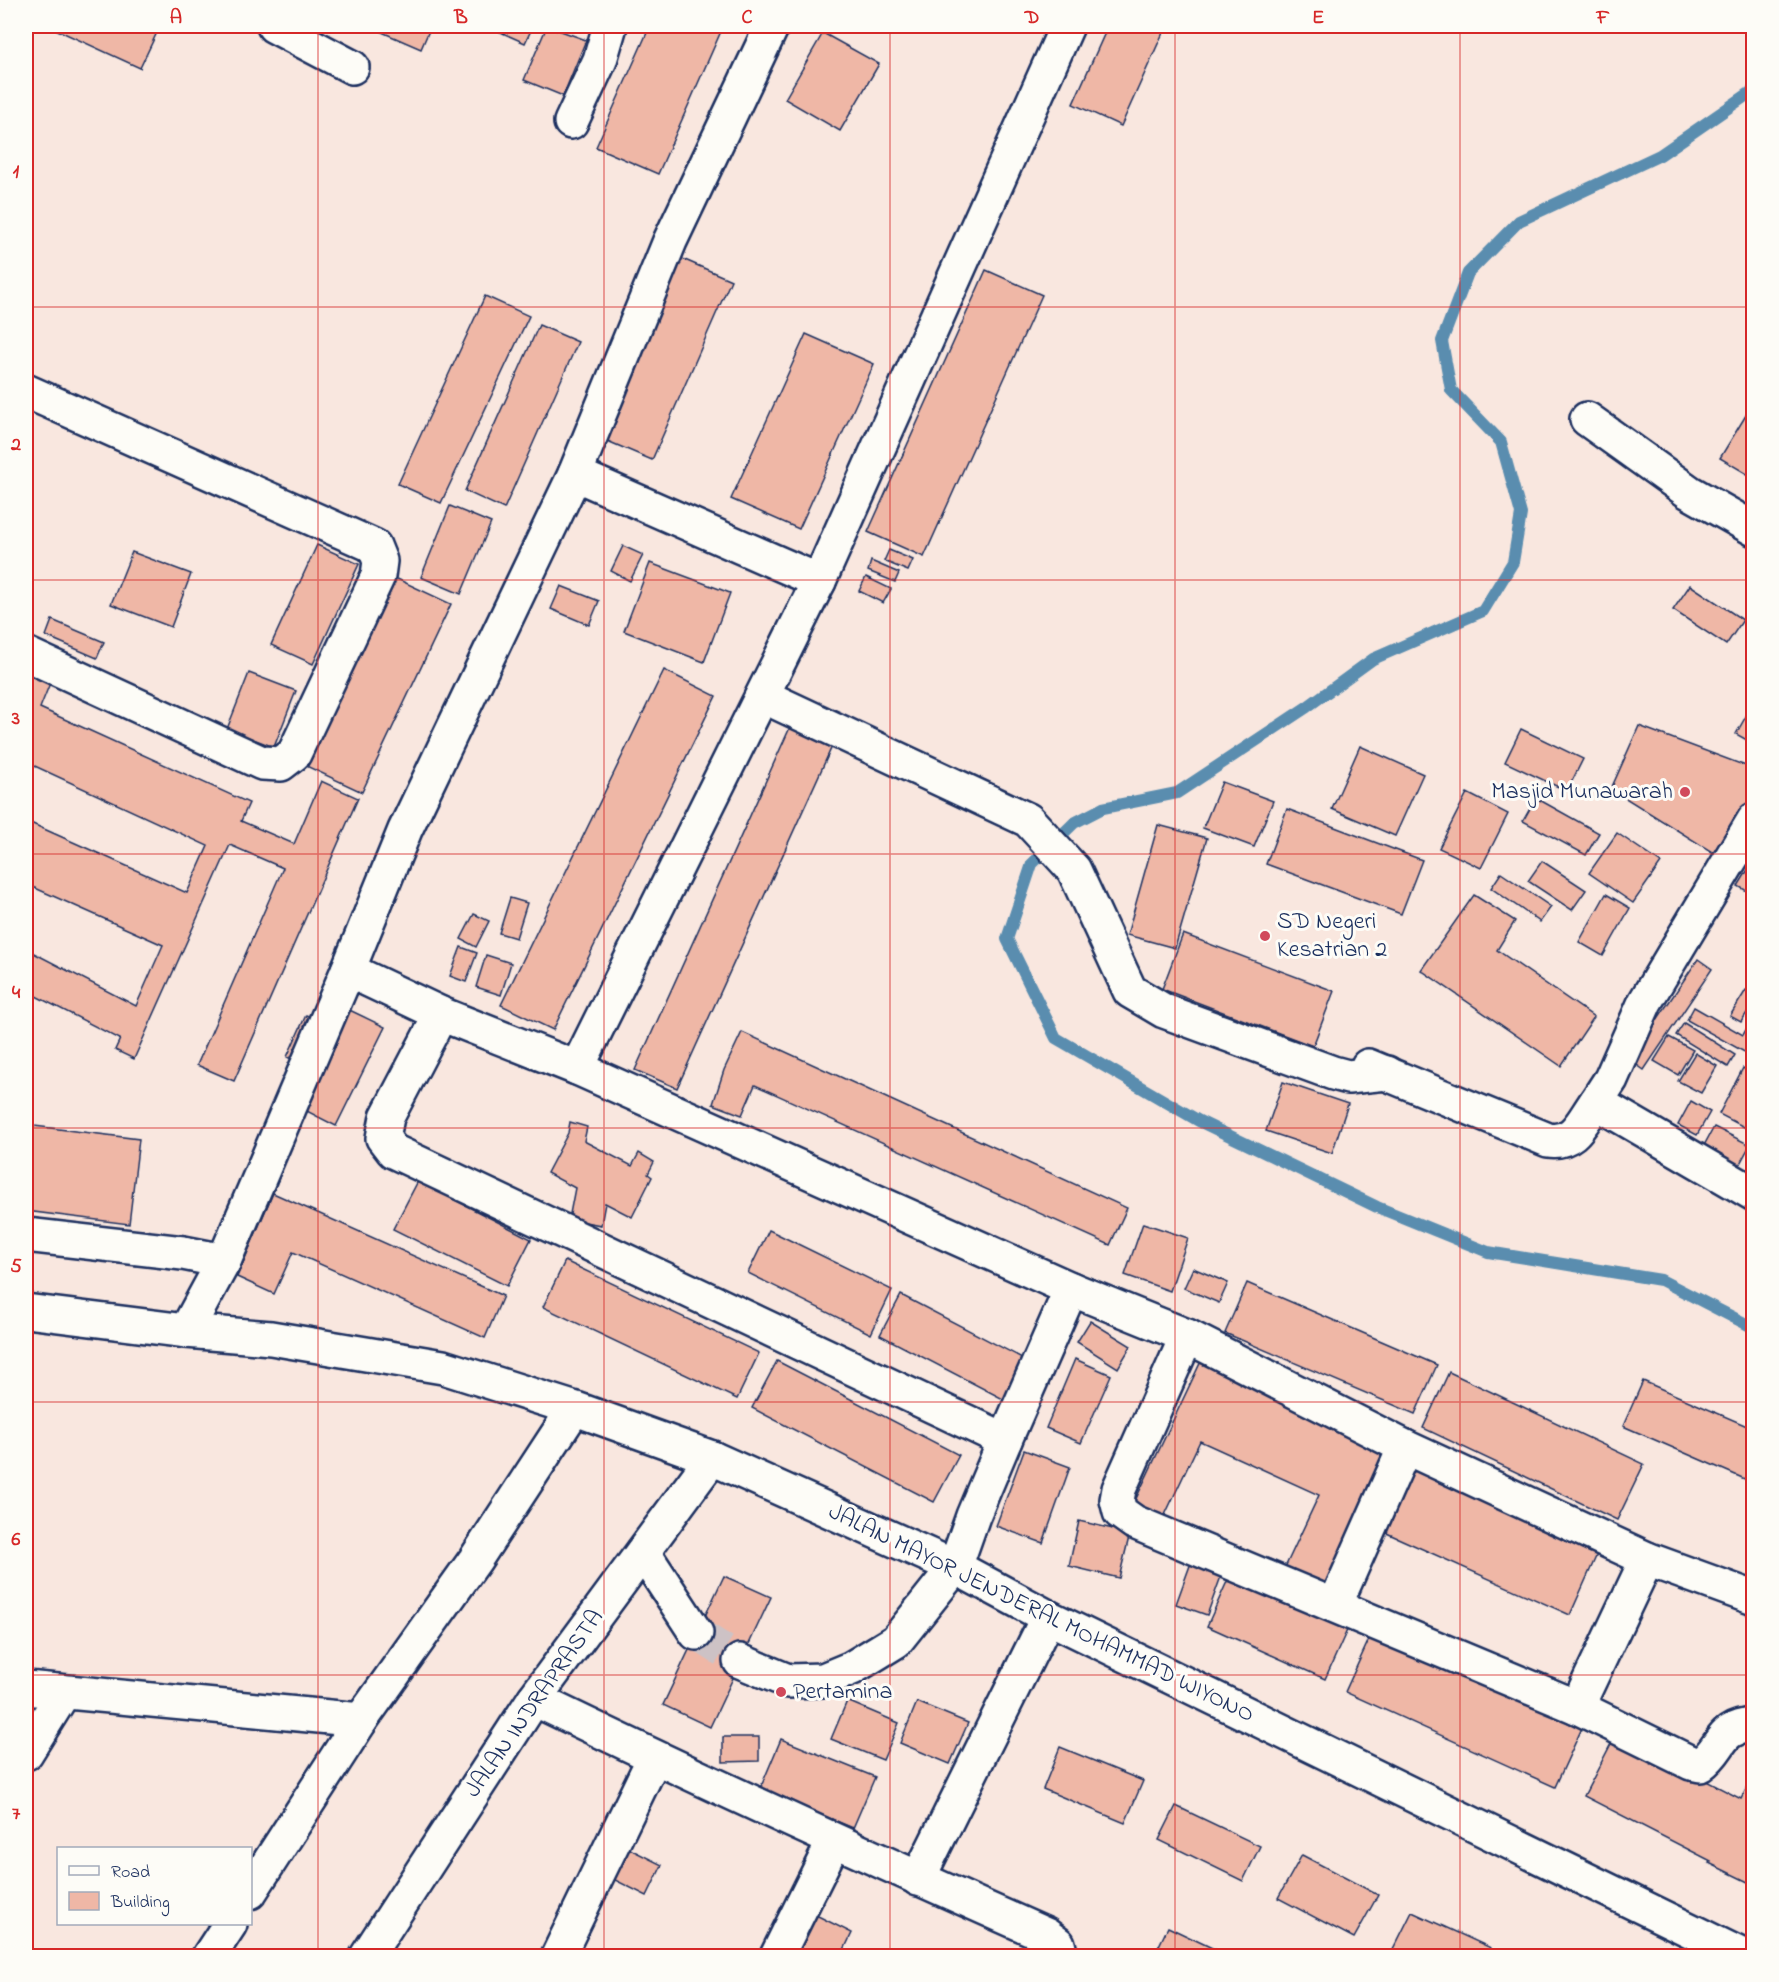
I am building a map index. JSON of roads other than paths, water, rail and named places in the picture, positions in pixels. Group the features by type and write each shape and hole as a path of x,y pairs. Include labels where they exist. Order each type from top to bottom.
{"street":[{"path":"274,26 352,67"},
{"path":"571,122 600,60 610,26"},
{"path":"186,1331 224,1261 405,830 575,474 670,241 772,26"},
{"path":"577,1068 819,580 1067,26"},
{"path":"26,391 374,546 380,561 378,576 294,754 281,764 262,763 26,654"},
{"path":"1587,418 1689,492 1754,529"},
{"path":"575,474 819,580"},
{"path":"763,696 1028,820 1074,870 1130,991 1164,1011 1333,1073 1348,1077 1387,1074"},
{"path":"1356,1061 1548,1140 1560,1142 1571,1137 1611,1078 1645,1002 1754,820"},
{"path":"348,970 441,1014 577,1068 1071,1289 1187,1336 1405,1447 1647,1559 1754,1598"},
{"path":"441,1014 387,1117 383,1138 393,1151 1005,1440"},
{"path":"1596,1102 1754,1194"},
{"path":"26,1235 183,1253 224,1261"},
{"path":"740,1661 788,1681 823,1680 852,1668 896,1641 955,1567 1005,1440 1071,1289"},
{"name":"JALAN MAYOR JENDERAL MOHAMMAD WIYONO","path":"26,1311 186,1331 271,1338 443,1367 574,1409 712,1458 955,1567 1048,1617 1743,1956"},
{"path":"1187,1336 1119,1489 1120,1512 1134,1522 1577,1707 1700,1765 1708,1760 1725,1734 1737,1726 1754,1725"},
{"path":"252,1889 362,1720 475,1560 574,1409"},
{"path":"1335,1605 1405,1447"},
{"name":"JALAN INDRAPRASTA","path":"367,1956 534,1699 712,1458"},
{"path":"643,1552 696,1633"},
{"path":"1577,1707 1647,1559"},
{"path":"918,1878 1048,1617"},
{"path":"26,1688 362,1720"},
{"path":"26,1753 64,1692"},
{"path":"534,1699 654,1758 834,1841 1046,1935 1058,1944 1061,1956"},
{"path":"558,1956 654,1758"},
{"path":"777,1956 834,1841"},
{"path":"209,1956 229,1925"}],"waterway":[{"path":"1754,90 1660,155 1519,221 1468,273 1442,341 1451,390 1501,442 1521,514 1513,562 1483,611 1373,659 1307,707 1177,793 1103,808 1074,823 1032,864 1007,939 1056,1038 1199,1121 1377,1207 1488,1252 1661,1280 1754,1328"}],"tunnel":[{"path":"696,1633 740,1661"}],"place":[{"name":"Masjid Munawarah","path":"1685,792"},
{"name":"SD Negeri Kesatrian 2","path":"1265,936"},
{"name":"Pertamina","path":"781,1692"}]}
